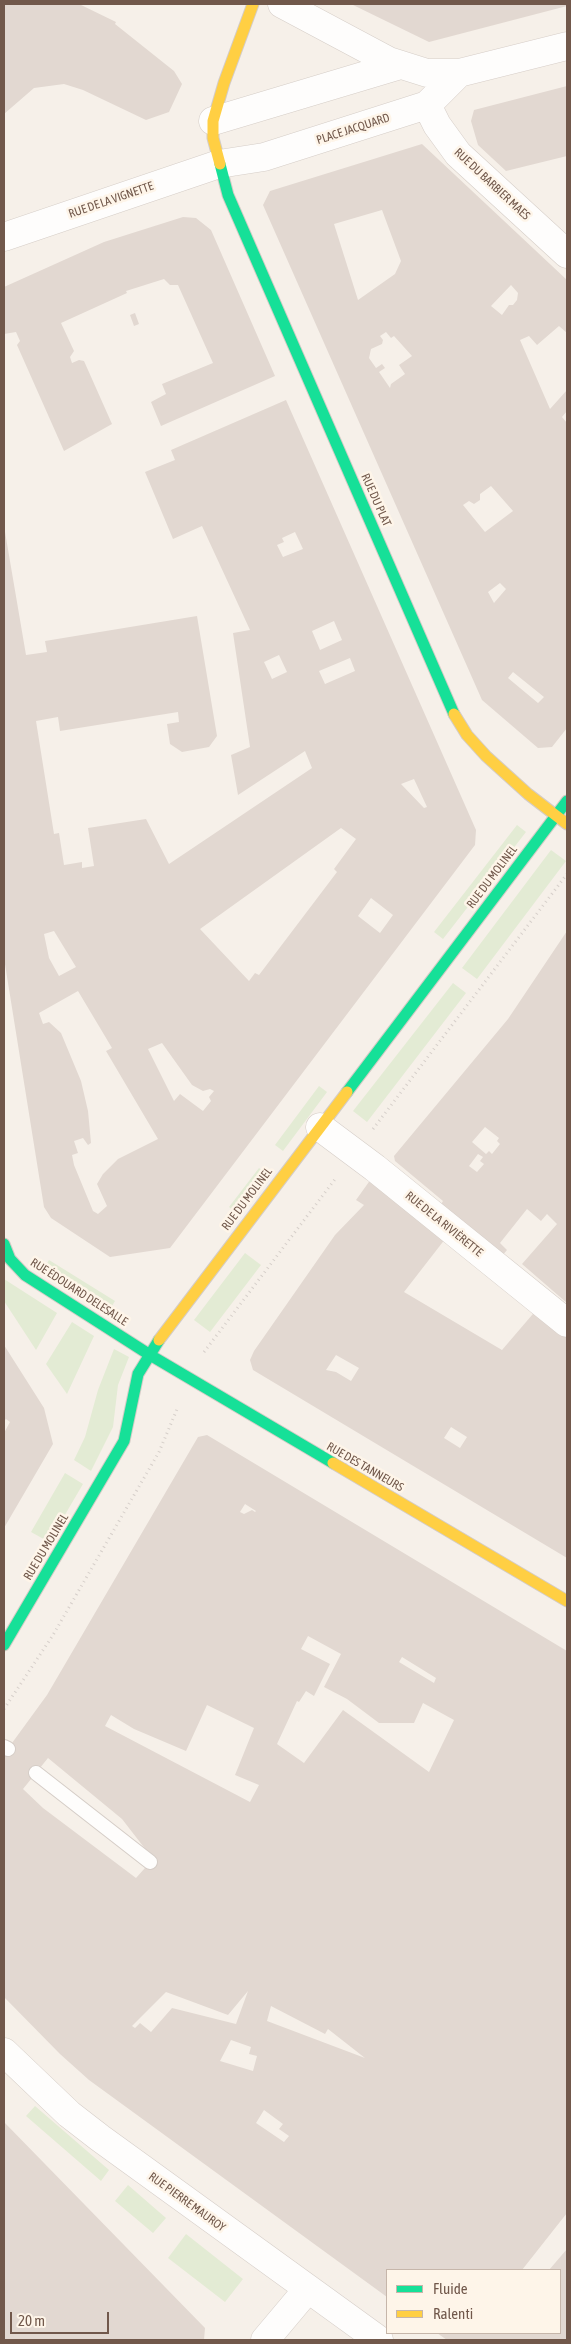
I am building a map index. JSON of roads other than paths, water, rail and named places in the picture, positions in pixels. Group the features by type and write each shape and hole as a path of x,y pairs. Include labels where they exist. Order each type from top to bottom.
{"street":[{"path":"218,164 212,121 253,4"},
{"path":"282,4 389,61 427,73 460,73 567,46"},
{"path":"212,121 400,65"},
{"name":"PLACE JACQUARD","path":"218,164 264,157 427,105 460,73"},
{"name":"RUE DU BARBIER MAES","path":"427,105 437,125 458,154 567,254"},
{"name":"RUE DE LA VIGNETTE","path":"4,237 218,164"},
{"name":"RUE DU PLAT","path":"218,164 238,222 455,716 467,735 486,756 528,794 567,824"},
{"name":"RUE DU MOLINEL","path":"4,1645 124,1441 130,1420 135,1385 150,1355 174,1319 567,800"},
{"name":"RUE DE LA RIVIÈRETTE","path":"320,1126 567,1323"},
{"name":"RUE ÉDOUARD DELESALLE","path":"4,1244 10,1259 25,1275 150,1355"},
{"name":"RUE DES TANNEURS","path":"150,1355 567,1601"},
{"name":"RUE PIERRE MAUROY","path":"4,2052 69,2114 100,2138 307,2290 379,2340"},
{"path":"265,2340 307,2290"}],"lane":[{"path":"36,1774 150,1862"}]}
